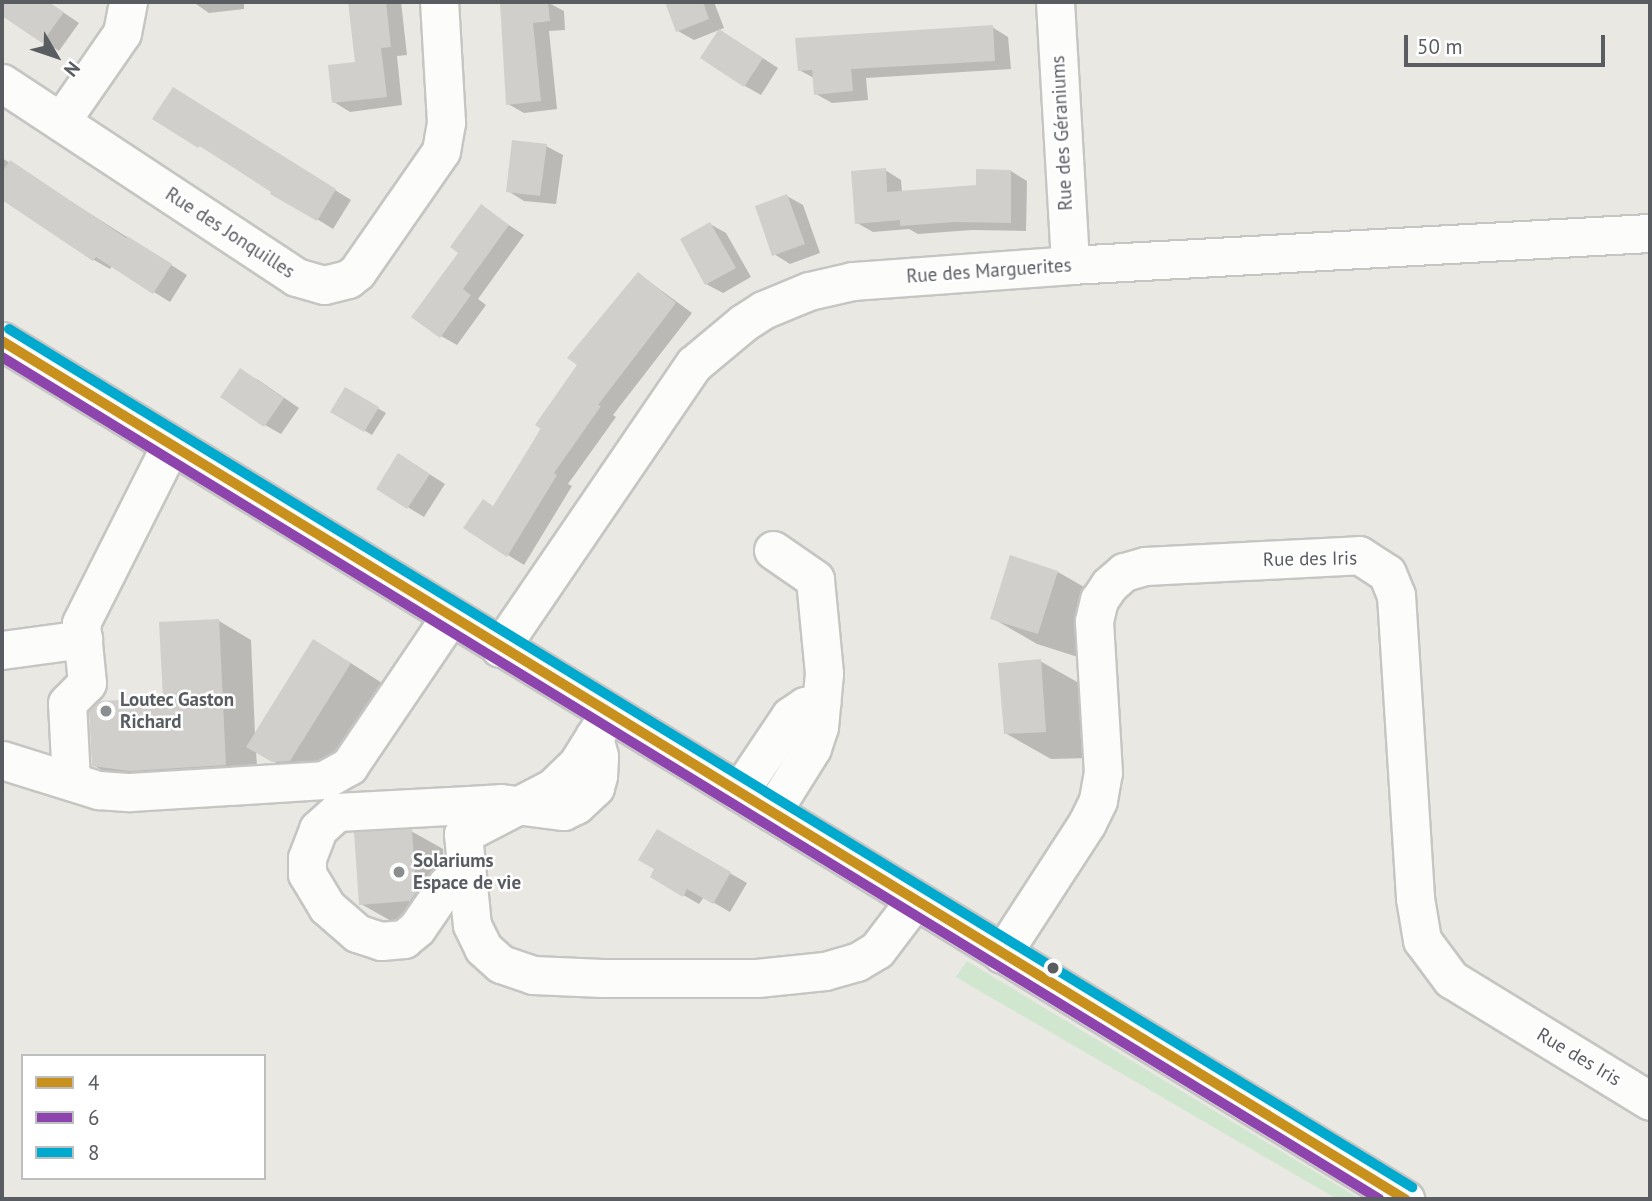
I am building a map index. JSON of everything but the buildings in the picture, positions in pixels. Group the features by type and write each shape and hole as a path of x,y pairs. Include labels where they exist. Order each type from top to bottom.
{"street":[{"path":"61,121 122,33 128,2"},
{"name":"Rue des Jonquilles","path":"2,83 296,277 324,285 340,282 357,272 425,175 444,142 439,2"},
{"name":"Rue des Géraniums","path":"1055,2 1070,265"},
{"name":"Rue des Marguerites","path":"500,648 679,383 706,351 743,323 778,303 837,284 1070,265 1650,233"},
{"path":"2,341 500,648 601,725 739,792 1405,1199"},
{"path":"71,781 67,703 87,683 81,623 170,446"},
{"path":"772,812 812,748 820,727 824,671 816,582 773,550"},
{"name":"Rue des Iris","path":"1002,954 1087,824 1098,800 1103,773 1094,621 1099,600 1109,585 1124,572 1145,566 1359,555 1387,573 1396,595 1416,907 1422,940 1451,979 1650,1101"},
{"path":"2,760 97,790 130,792 298,783 339,774 359,752 450,617"},
{"path":"2,650 83,639"},
{"path":"739,792 790,716 805,706 822,702"},
{"path":"465,871 447,884 417,928 404,939 381,941 357,933 327,907 307,874 307,858 318,829 327,818 337,812 461,805 520,805 545,811 563,811 586,797 595,787 601,725"},
{"path":"491,957 472,925 463,834 520,805"},
{"path":"417,928 491,957 511,969 533,975 757,978 825,971 857,962 877,950 915,900"}],"green space":[{"path":"967,961 1360,1199 1337,1199 956,977"}],"transit line":[{"name":"8","path":"9,329 1412,1187"},
{"name":"4","path":"2,341 1405,1199"},
{"name":"6","path":"2,357 1379,1199"}],"place":[{"name":"Loutec Gaston Richard","path":"106,711"},
{"name":"Solariums Espace de vie","path":"399,872"}]}
